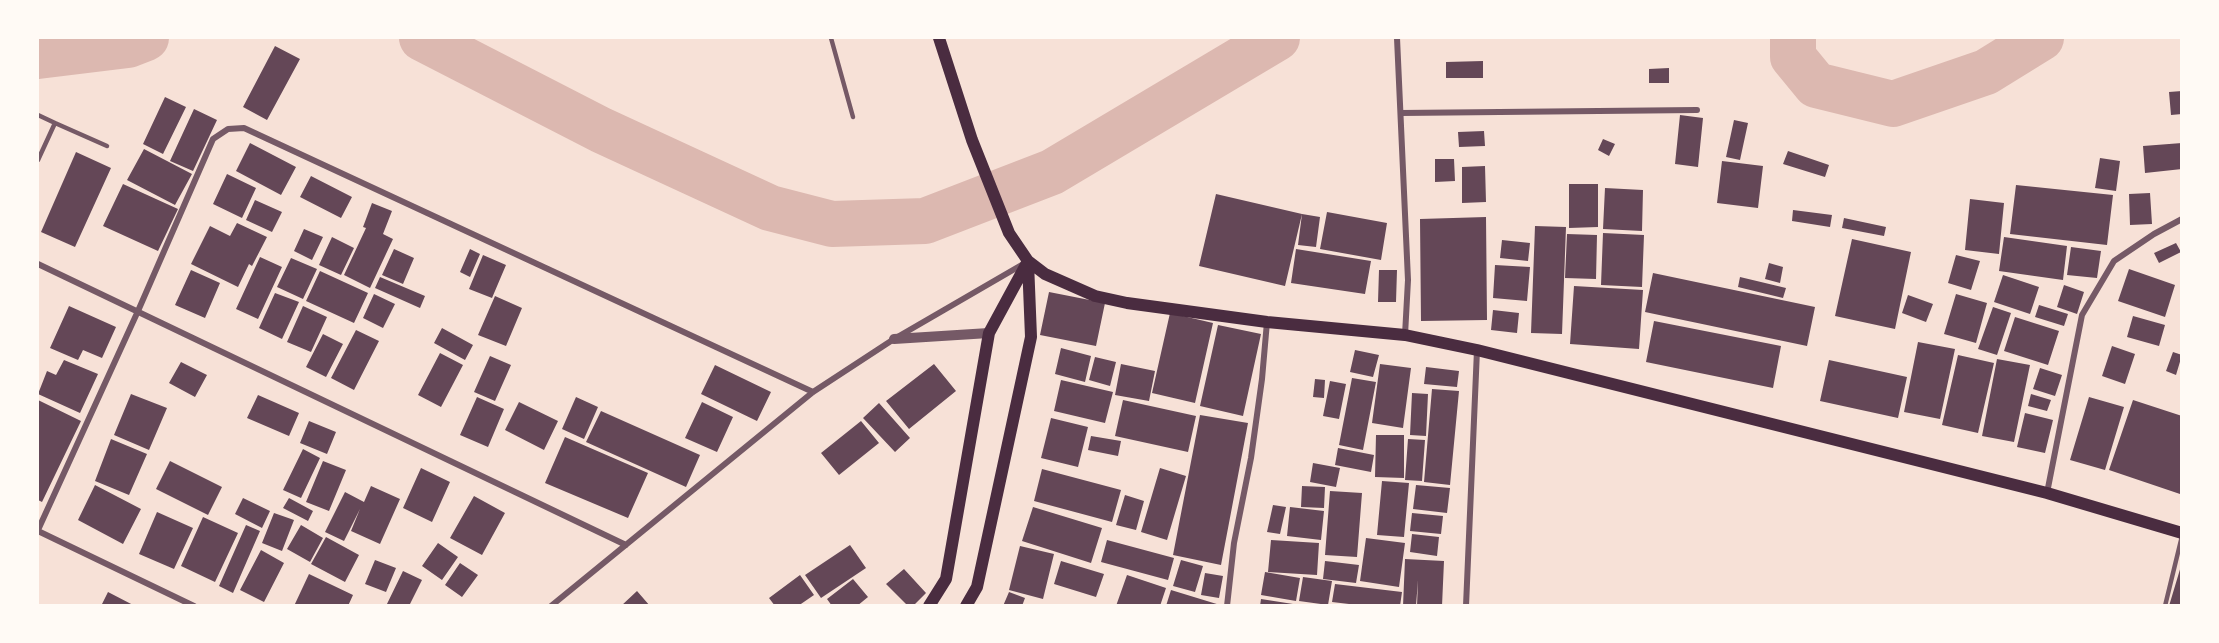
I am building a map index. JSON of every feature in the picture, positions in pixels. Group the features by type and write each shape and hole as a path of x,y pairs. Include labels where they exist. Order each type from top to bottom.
{"main road":[{"path":"939,38 972,140 1009,233 1028,261 1045,274 1095,296 1127,303 1267,322 1405,335 1477,350 2047,494 2181,535"},
{"path":"929,606 946,579 989,333 1028,261"},
{"path":"966,606 977,587 1031,337 1028,261"}],"street":[{"path":"1397,38 1408,280 1405,335"},
{"path":"1401,113 1697,110"},
{"path":"194,606 38,530 138,311 213,138 228,129 244,128 813,392"},
{"path":"2047,494 2082,315 2114,261 2181,219"},
{"path":"551,606 813,392 894,339 1028,261"},
{"path":"38,264 626,545"},
{"path":"1227,606 1234,543 1257,413 1267,322"},
{"path":"894,339 989,333"},
{"path":"1466,606 1477,350"}],"lane":[{"path":"831,38 853,117"},
{"path":"38,116 107,146"},
{"path":"38,160 55,123"},
{"path":"2164,606 2181,535"}],"building":[{"path":"275,46 300,59 267,120 243,107"},
{"path":"1483,61 1483,78 1446,78 1446,62"},
{"path":"1669,68 1669,83 1649,83 1649,69"},
{"path":"2182,91 2182,114 2171,115 2169,92"},
{"path":"165,97 186,107 163,154 143,144"},
{"path":"194,109 217,120 193,171 170,161"},
{"path":"1680,115 1703,118 1698,167 1675,164"},
{"path":"1734,120 1748,123 1740,160 1726,157"},
{"path":"1484,131 1485,146 1459,147 1458,132"},
{"path":"1603,139 1615,144 1609,156 1598,150"},
{"path":"250,143 296,167 281,195 236,171"},
{"path":"2182,143 2182,169 2145,173 2143,146"},
{"path":"144,149 192,174 175,205 127,180"},
{"path":"1788,151 1829,165 1825,177 1783,164"},
{"path":"76,152 111,168 75,247 41,232"},
{"path":"2100,158 2120,161 2116,191 2095,188"},
{"path":"1435,159 1454,159 1455,181 1435,182"},
{"path":"1722,161 1763,166 1758,208 1717,203"},
{"path":"1485,166 1486,202 1462,203 1462,167"},
{"path":"227,174 256,188 242,218 213,204"},
{"path":"311,176 352,197 341,218 300,197"},
{"path":"123,184 178,209 158,251 103,226"},
{"path":"1569,184 1598,184 1598,227 1569,228"},
{"path":"2016,185 2113,195 2107,245 2010,234"},
{"path":"1605,188 1643,190 1642,231 1603,229"},
{"path":"2150,193 2152,224 2130,225 2129,194"},
{"path":"1216,194 1302,214 1285,286 1199,266"},
{"path":"1970,199 2004,203 1999,254 1965,250"},
{"path":"255,200 282,212 272,232 246,220"},
{"path":"372,203 392,211 383,234 393,239 370,288 344,275 366,228 363,227"},
{"path":"1793,210 1832,215 1830,227 1792,221"},
{"path":"1327,212 1387,223 1381,260 1320,249"},
{"path":"1302,214 1320,217 1316,247 1298,245"},
{"path":"1486,217 1487,320 1421,321 1420,219"},
{"path":"1844,218 1886,227 1884,236 1842,228"},
{"path":"237,223 267,237 252,266 249,264 238,287 191,264 210,226 230,236"},
{"path":"1535,226 1566,227 1562,334 1531,333"},
{"path":"304,229 323,237 312,260 294,251"},
{"path":"1603,233 1644,235 1642,287 1601,285"},
{"path":"1567,234 1597,235 1596,279 1565,278"},
{"path":"332,237 354,248 341,275 319,265"},
{"path":"2004,237 2067,246 2063,280 1999,271"},
{"path":"1852,239 1911,252 1895,329 1835,316"},
{"path":"1502,240 1530,243 1528,261 1500,258"},
{"path":"2176,243 2181,252 2159,263 2154,253"},
{"path":"2071,247 2101,251 2097,278 2067,275"},
{"path":"394,249 414,258 403,284 382,275"},
{"path":"470,249 480,254 470,277 460,272"},
{"path":"1296,249 1371,261 1365,294 1291,283"},
{"path":"483,255 506,265 492,298 469,289"},
{"path":"1956,255 1980,261 1971,290 1948,283"},
{"path":"260,257 282,267 258,319 236,309"},
{"path":"291,258 317,269 303,299 277,287"},
{"path":"1769,263 1783,267 1780,283 1765,279"},
{"path":"1495,265 1530,267 1527,301 1493,298"},
{"path":"2129,269 2175,285 2165,317 2118,301"},
{"path":"191,270 220,283 205,318 175,305"},
{"path":"1379,270 1397,270 1396,302 1378,302"},
{"path":"320,271 368,293 354,323 306,301"},
{"path":"1653,273 1815,307 1807,346 1645,312"},
{"path":"2003,275 2039,287 2030,314 1994,302"},
{"path":"380,277 425,296 420,308 375,288"},
{"path":"1740,277 1786,288 1783,298 1738,287"},
{"path":"2064,285 2084,292 2077,314 2057,307"},
{"path":"1574,286 1643,290 1639,349 1570,344"},
{"path":"1049,292 1105,303 1096,346 1040,335"},
{"path":"275,293 299,302 282,339 259,328"},
{"path":"374,294 395,304 383,328 363,318"},
{"path":"1956,294 1987,303 1976,343 1944,334"},
{"path":"1908,295 1933,304 1926,322 1902,313"},
{"path":"495,296 522,308 506,346 478,335"},
{"path":"2039,305 2068,314 2064,326 2035,317"},
{"path":"69,306 116,327 102,358 83,350 78,360 50,348"},
{"path":"303,306 327,317 311,352 287,342"},
{"path":"1993,307 2011,313 1997,355 1978,349"},
{"path":"1493,310 1519,313 1517,333 1491,330"},
{"path":"1170,313 1213,323 1195,403 1152,393"},
{"path":"2133,316 2165,325 2159,346 2127,337"},
{"path":"2015,317 2059,331 2048,365 2004,351"},
{"path":"1654,321 1781,346 1773,388 1646,362"},
{"path":"1218,325 1261,334 1243,416 1200,406"},
{"path":"442,328 473,345 465,360 434,343"},
{"path":"356,330 379,341 354,390 331,378"},
{"path":"323,334 343,344 326,377 306,367"},
{"path":"1918,342 1955,349 1940,419 1904,412"},
{"path":"2112,346 2135,354 2125,384 2102,376"},
{"path":"1061,348 1091,356 1085,382 1055,374"},
{"path":"1355,350 1379,355 1373,377 1350,372"},
{"path":"2173,352 2182,355 2176,375 2166,371"},
{"path":"440,353 463,365 441,407 418,395"},
{"path":"1958,355 1994,363 1978,433 1942,425"},
{"path":"490,356 511,365 495,401 474,392"},
{"path":"1095,357 1116,362 1110,386 1089,380"},
{"path":"1997,359 2030,365 2014,442 1982,436"},
{"path":"64,360 98,374 80,413 38,394 47,371 56,375"},
{"path":"1829,360 1907,377 1898,418 1820,401"},
{"path":"181,362 207,375 195,397 169,383"},
{"path":"934,364 956,391 909,429 886,401"},
{"path":"1121,364 1155,371 1149,401 1115,395"},
{"path":"1380,364 1411,368 1403,428 1372,423"},
{"path":"715,365 771,392 757,421 701,394"},
{"path":"1426,367 1459,371 1457,387 1424,384"},
{"path":"2040,368 2062,375 2055,396 2033,389"},
{"path":"1352,378 1376,382 1363,450 1339,445"},
{"path":"1315,379 1325,380 1324,398 1313,397"},
{"path":"1061,380 1113,392 1105,423 1054,411"},
{"path":"1330,381 1346,384 1339,419 1323,416"},
{"path":"1432,389 1459,391 1450,485 1424,482"},
{"path":"1412,393 1428,394 1426,436 1410,435"},
{"path":"131,394 167,408 149,450 114,435"},
{"path":"2031,394 2051,400 2047,411 2028,406"},
{"path":"258,395 299,413 289,436 247,418"},
{"path":"477,397 504,409 488,447 460,435"},
{"path":"576,397 598,407 584,439 562,429"},
{"path":"2089,397 2124,407 2105,470 2070,460"},
{"path":"38,400 81,421 42,502 38,500"},
{"path":"1123,400 1196,416 1188,452 1115,436"},
{"path":"2133,400 2182,416 2180,494 2109,470"},
{"path":"519,402 558,421 544,450 505,430"},
{"path":"702,402 733,417 717,452 685,438"},
{"path":"879,403 910,438 895,452 863,418"},
{"path":"601,411 700,455 686,487 586,442"},
{"path":"2025,413 2053,420 2045,453 2017,447"},
{"path":"1200,415 1248,423 1221,565 1173,555"},
{"path":"1051,418 1088,427 1078,467 1041,458"},
{"path":"309,421 336,432 327,454 300,443"},
{"path":"861,421 879,443 839,475 821,453"},
{"path":"1376,435 1404,435 1404,478 1375,477"},
{"path":"1091,436 1121,441 1118,456 1088,450"},
{"path":"565,437 648,473 628,518 545,483"},
{"path":"111,439 147,454 129,495 95,481"},
{"path":"1408,439 1425,440 1422,481 1405,480"},
{"path":"1338,448 1374,455 1371,472 1335,465"},
{"path":"303,449 320,458 301,498 283,490"},
{"path":"170,461 222,487 208,515 156,489"},
{"path":"323,461 346,470 329,511 306,502"},
{"path":"1313,463 1340,468 1336,487 1310,482"},
{"path":"421,468 450,482 432,522 403,508"},
{"path":"1160,468 1186,476 1167,540 1141,532"},
{"path":"1042,469 1121,490 1112,522 1034,501"},
{"path":"1382,481 1409,483 1404,537 1377,535"},
{"path":"95,485 141,509 123,544 78,520"},
{"path":"1416,485 1450,488 1447,513 1413,509"},
{"path":"371,486 400,499 380,544 351,531 360,509 344,541 325,532 345,492 364,502"},
{"path":"1302,486 1325,487 1324,508 1301,507"},
{"path":"1330,491 1362,493 1357,557 1325,555"},
{"path":"1125,495 1144,501 1136,530 1116,525"},
{"path":"474,496 505,513 482,555 450,538"},
{"path":"243,498 270,511 262,528 235,514"},
{"path":"289,498 313,511 308,521 283,508"},
{"path":"1273,505 1286,507 1280,534 1267,532"},
{"path":"1033,507 1102,528 1091,563 1022,541"},
{"path":"1290,507 1324,511 1321,540 1287,536"},
{"path":"157,512 193,528 174,569 139,554"},
{"path":"274,513 294,520 282,551 262,543"},
{"path":"1412,513 1443,516 1441,534 1410,531"},
{"path":"203,517 238,533 215,582 181,566"},
{"path":"246,525 260,531 233,593 219,586"},
{"path":"301,525 323,538 310,562 287,549"},
{"path":"1412,534 1439,537 1437,556 1410,552"},
{"path":"326,537 359,555 345,582 311,564"},
{"path":"1366,538 1405,543 1399,587 1360,581"},
{"path":"1107,540 1174,558 1168,580 1101,562"},
{"path":"1271,540 1319,543 1317,575 1268,572"},
{"path":"438,543 458,557 442,580 422,566"},
{"path":"850,545 866,568 821,598 805,575"},
{"path":"1020,546 1054,554 1043,599 1009,590"},
{"path":"261,550 284,563 264,602 240,590"},
{"path":"1405,559 1444,561 1442,606 1417,606 1418,580 1416,606 1403,606"},
{"path":"375,560 396,568 386,592 365,584"},
{"path":"1181,560 1203,566 1195,592 1173,586"},
{"path":"1061,561 1104,574 1096,597 1054,584"},
{"path":"1325,561 1359,565 1356,583 1323,579"},
{"path":"460,563 478,575 462,597 445,585"},
{"path":"2181,566 2182,606 2169,606"},
{"path":"904,569 926,593 913,606 908,606 886,584"},
{"path":"403,571 422,580 409,606 386,606"},
{"path":"1265,572 1300,578 1296,601 1261,595"},
{"path":"1205,573 1223,576 1219,598 1201,595"},
{"path":"309,574 353,595 348,606 294,606"},
{"path":"800,575 814,595 798,606 775,606 769,598"},
{"path":"1127,575 1166,588 1160,606 1116,606"},
{"path":"1303,577 1332,581 1328,605 1299,601"},
{"path":"853,579 868,597 857,606 832,606 827,599"},
{"path":"1335,584 1402,592 1400,606 1366,606 1332,602"},
{"path":"1171,590 1220,605 1166,606"},
{"path":"637,591 650,606 621,606"},
{"path":"108,592 135,606 101,606"},
{"path":"1009,592 1025,598 1022,606 1003,606"},
{"path":"1261,599 1293,604 1293,606 1260,606"}],"waterway":[{"path":"38,56 128,45 146,38"},
{"path":"422,38 601,130 770,208 832,224 925,221 1052,172 1277,38"},
{"path":"1793,38 1793,57 1816,85 1893,104 1986,72 2041,38"}]}
